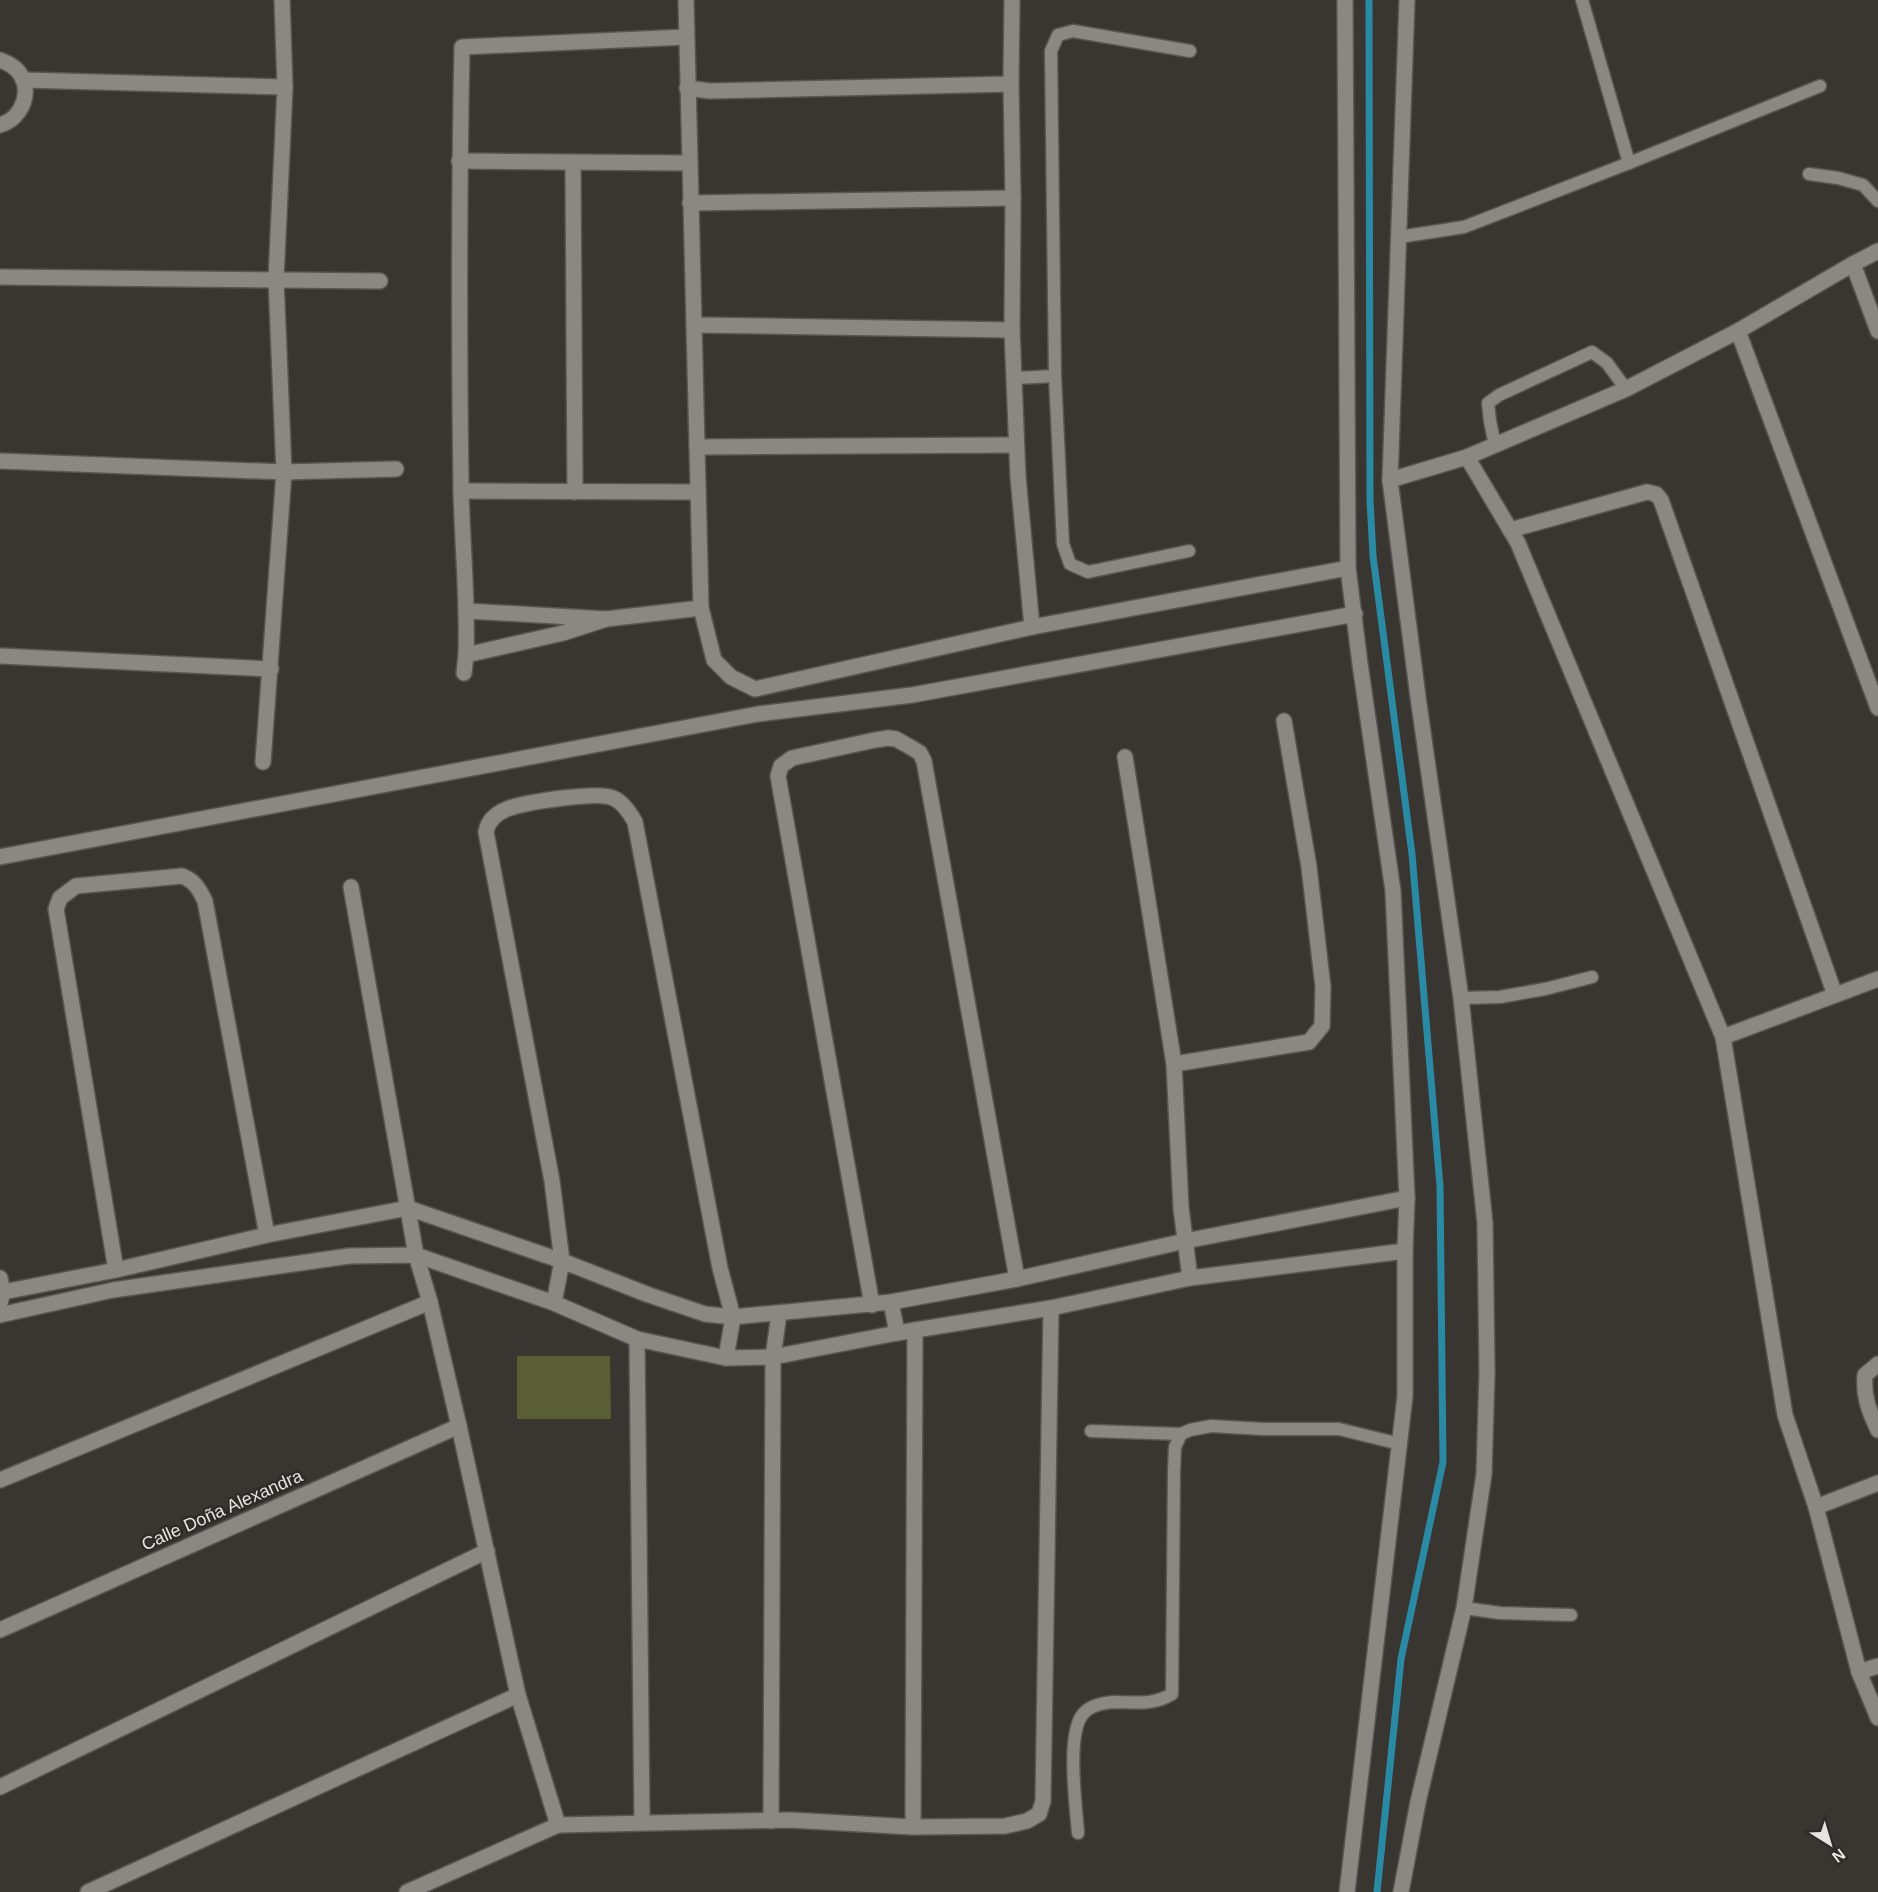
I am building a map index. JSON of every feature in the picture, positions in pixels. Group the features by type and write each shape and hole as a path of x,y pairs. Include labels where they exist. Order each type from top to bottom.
{"street":[{"path":"263,762 284,472 276,279 285,87 282,0"},
{"path":"686,0 701,608 714,660 731,677 755,689 1032,627 1348,568"},
{"path":"1012,0 1012,330 1018,477 1032,627"},
{"path":"1345,0 1348,568 1393,891 1407,1198 1405,1396 1347,1892"},
{"path":"1401,1892 1421,1791 1464,1608 1484,1474 1487,1372 1485,1223 1461,998 1390,480 1407,0"},
{"path":"464,673 467,611 461,491 459,161 462,47 686,37"},
{"path":"0,60 10,64 18,71 26,90 25,101 20,111 13,119 0,125"},
{"path":"23,80 285,87"},
{"path":"687,88 722,90 1011,84"},
{"path":"459,161 689,163"},
{"path":"573,163 575,492"},
{"path":"690,203 1013,198"},
{"path":"1390,480 1467,457 1626,389 1738,331 1878,251"},
{"path":"1853,264 1878,331"},
{"path":"0,277 380,281"},
{"path":"694,325 1012,330"},
{"path":"1738,331 1878,708"},
{"path":"697,447 1016,445"},
{"path":"1467,457 1518,543 1723,1038 1785,1415 1816,1507 1860,1672 1878,1718"},
{"path":"0,460 284,472 396,469"},
{"path":"461,491 698,492"},
{"path":"1510,530 1647,492 1656,494 1661,500 1835,995"},
{"path":"467,611 606,619 701,608"},
{"path":"0,857 758,714 912,694 1355,614"},
{"path":"466,655 563,633 606,619"},
{"path":"0,656 271,669"},
{"path":"1174,1064 1309,1042 1322,1026 1323,987 1309,867 1284,721"},
{"path":"872,1305 778,776 781,766 792,758 874,740 896,739 920,753 924,761 1017,1279"},
{"path":"1125,757 1174,1064 1181,1208 1190,1278"},
{"path":"554,1303 562,1261 552,1181 486,832 490,821 508,809 547,801 606,795 616,799 625,807 635,822 720,1268 733,1317 726,1358"},
{"path":"116,1270 56,909 60,898 76,886 182,876 197,886 206,901 267,1235"},
{"path":"351,887 416,1255 430,1302 459,1426 518,1695 558,1825"},
{"path":"1723,1038 1878,979"},
{"path":"1,1291 116,1270 267,1235 408,1208 562,1261 705,1314 733,1317 891,1302 1017,1279 1185,1241 1407,1198"},
{"path":"0,1315 113,1290 349,1256 416,1255 554,1303 637,1339 726,1358 773,1357 897,1333 1051,1308 1190,1278 1405,1251"},
{"path":"0,1480 430,1302"},
{"path":"891,1302 897,1333"},
{"path":"407,1892 558,1825 790,1820 913,1827 1005,1826 1027,1821 1039,1814 1043,1801 1051,1308"},
{"path":"771,1821 773,1357 778,1314"},
{"path":"913,1827 915,1330"},
{"path":"637,1339 642,1822"},
{"path":"1878,1364 1865,1375 1864,1384 1868,1410 1878,1430"},
{"name":"Calle Doña Alexandra","path":"0,1630 459,1426"},
{"path":"1816,1507 1878,1484"},
{"path":"0,1787 486,1551"},
{"path":"1860,1672 1878,1666"},
{"path":"88,1892 518,1695"}],"lane":[{"path":"1582,0 1629,163"},
{"path":"1189,551 1088,572 1070,564 1063,544 1055,376 1051,51 1058,35 1073,31 1190,51"},
{"path":"1399,237 1464,227 1820,86"},
{"path":"1809,174 1838,178 1863,185 1878,201"},
{"path":"1495,445 1488,403 1499,395 1592,352 1607,363 1626,389"},
{"path":"1014,378 1055,376"},
{"path":"1461,998 1500,997 1592,977"},
{"path":"1091,1431 1181,1434 1211,1426 1339,1429 1400,1444"},
{"path":"1078,1833 1073,1746 1082,1714 1091,1707 1110,1702 1150,1703 1172,1694 1174,1471 1175,1446 1181,1434"},
{"path":"1464,1608 1500,1613 1571,1615"}],"green space":[{"path":"517,1356 610,1356 611,1419 517,1419"}],"waterway":[{"path":"1369,0 1370,500 1373,556 1412,854 1440,1186 1443,1462 1401,1659 1377,1892"}]}
